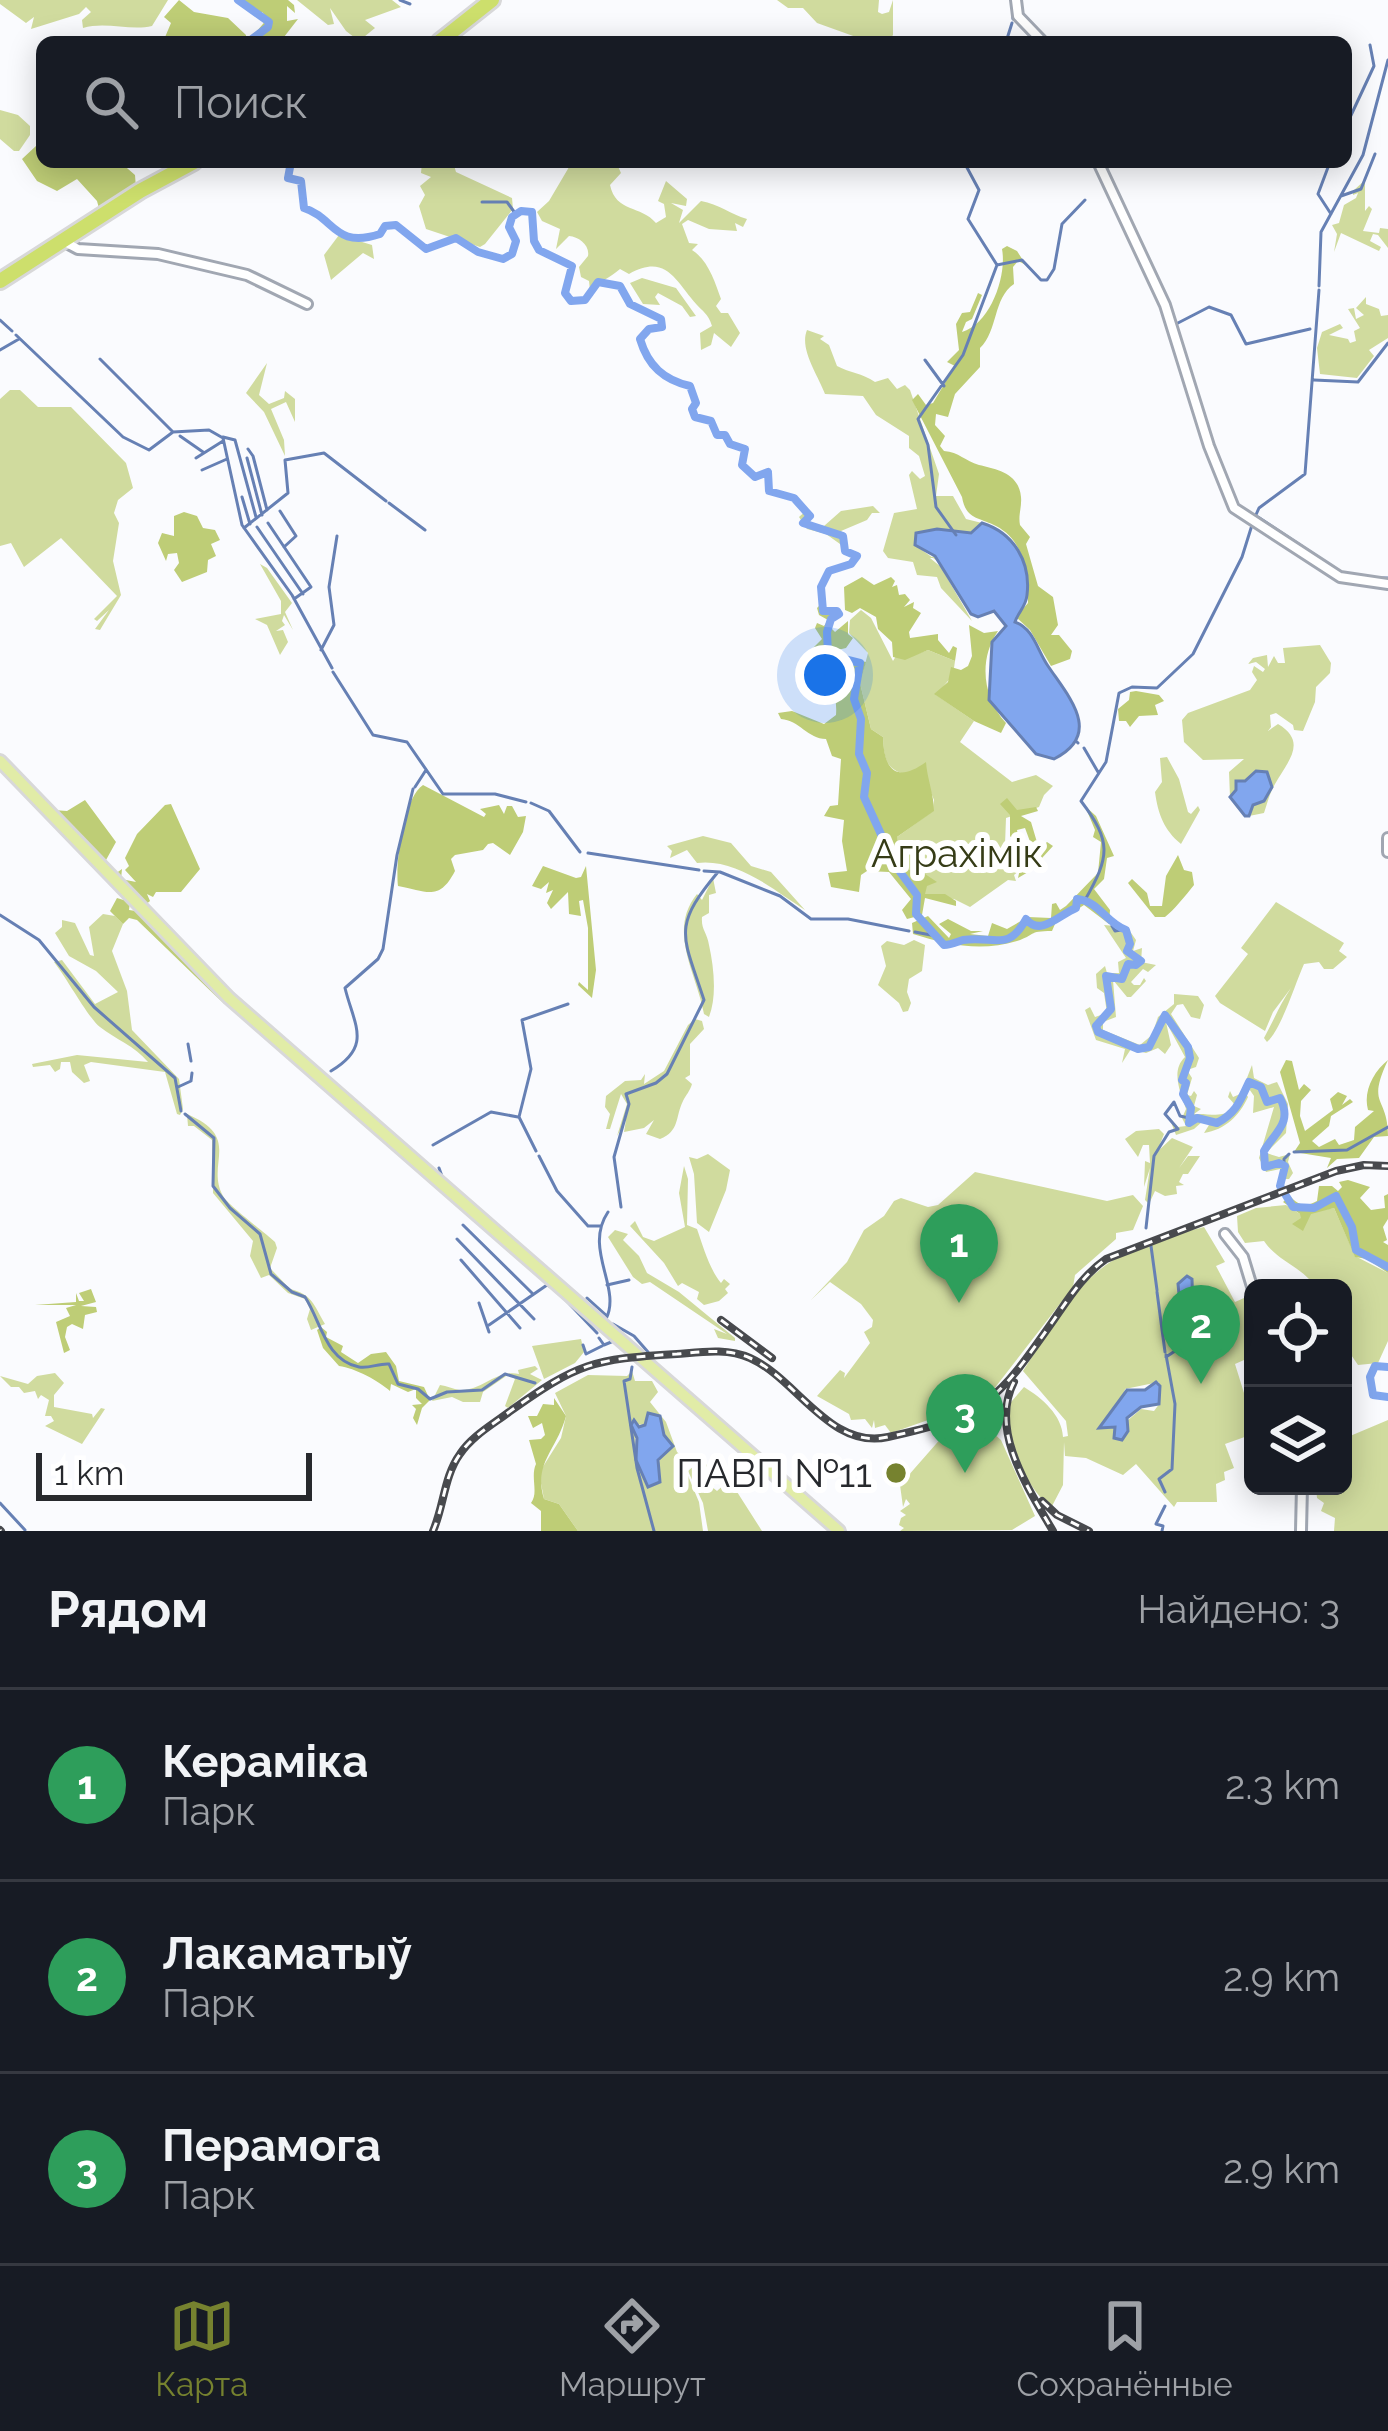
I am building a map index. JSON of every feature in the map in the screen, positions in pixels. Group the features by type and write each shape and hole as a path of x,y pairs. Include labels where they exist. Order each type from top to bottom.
{"highway":[{"path":"447,36 492,0"},
{"path":"0,280 184,168"}],"main road":[{"path":"0,761 230,998 842,1531"}],"street":[{"path":"1016,0 1018,16 1037,36"},
{"path":"1101,168 1158,286 1234,508 1343,578 1388,584"},
{"path":"62,240 79,249 158,254 247,275 307,304"},
{"path":"1225,1234 1243,1257 1250,1279"},
{"path":"1301,1531 1302,1495"}],"green space":[{"path":"0,0 168,0 152,26 83,28 82,20 91,12 86,7 79,14 31,29 34,17 26,23"},
{"path":"179,0 194,12 228,18 246,36 166,36 171,23 164,17"},
{"path":"244,0 288,0 295,13 287,6 287,21 298,19 285,36 253,36 268,18 262,12 254,15"},
{"path":"297,0 392,0 401,7 365,20 375,28 365,36 346,31 330,8 334,24 328,25"},
{"path":"777,0 879,0 882,14 889,12 893,0 893,35 853,36 817,23 803,8 788,8"},
{"path":"0,110 18,115 30,126 30,135 19,151 0,139"},
{"path":"36,146 36,168 127,168 135,175 136,188 100,212 97,201 77,179 57,191 37,181 22,159"},
{"path":"421,168 455,168 512,198 513,209 480,247 426,229 419,206 425,195 420,186 431,177 421,173"},
{"path":"568,168 619,168 621,173 610,185 613,194 656,223 666,217 664,204 658,201 666,181 687,199 686,206 671,203 683,210 679,223 701,201 747,219 743,227 735,223 737,231 709,229 688,220 682,224 689,243 698,244 692,250 713,279 721,299 716,306 728,313 740,333 731,347 714,333 711,345 701,350 700,333 712,326 707,315 661,268 629,274 620,269 590,290 579,267 588,256 586,245 569,236 556,249 560,229 542,221 537,212"},
{"path":"1365,180 1365,211 1369,206 1372,209 1363,231 1388,229 1388,248 1378,235 1373,234 1370,241 1381,247 1379,251 1341,233 1334,252 1337,234 1332,225 1339,223 1344,205 1356,198 1358,193 1353,195 1353,191"},
{"path":"339,235 372,245 374,259 363,253 331,280 324,255"},
{"path":"1007,246 1026,265 1018,261 1013,267 1014,284 1002,298 980,348 980,367 955,394 948,417 936,414 935,425 945,436 940,446 944,451 1016,482 1020,525 1030,537 1026,544 1038,586 1053,597 1058,625 1051,635 1059,635 1072,651 1070,659 1051,666 1030,630 1016,617 1028,603 1019,549 1006,532 967,510 912,400 918,394 926,405 933,403 955,366 947,362 959,350 956,324 962,313 970,312 978,293 982,295 962,332 989,309 999,284 1002,249"},
{"path":"642,278 676,288 696,316 690,317 682,306 658,293 655,297 660,305 643,304 630,283"},
{"path":"1366,297 1366,304 1379,309 1381,316 1388,315 1388,338 1369,350 1374,356 1357,378 1320,374 1317,348 1322,332 1340,324 1343,328 1329,335 1356,341 1354,331 1360,328 1348,309 1354,308 1356,319 1364,315 1356,308"},
{"path":"807,330 824,336 820,339 829,345 837,366 875,382 888,378 897,389 905,385 910,390 939,474 936,496 953,496 966,519 982,523 971,533 937,529 915,545 941,567 972,621 941,588 937,577 917,575 913,562 888,558 883,551 894,513 917,509 909,475 912,471 920,479 925,476 919,456 909,448 909,436 876,415 863,396 825,394 807,354"},
{"path":"267,363 259,395 269,404 284,398 285,391 295,399 295,422 286,402 271,409 284,440 285,456 264,412 246,393"},
{"path":"10,390 20,390 38,407 71,407 126,463 133,488 118,500 114,513 119,523 113,561 121,595 100,630 95,629 109,610 94,619 117,596 61,538 24,567 11,543 0,546 0,399"},
{"path":"873,506 880,513 841,531 847,537 847,549 826,534 807,529 799,517 808,509 811,517 806,522 824,526 841,511"},
{"path":"184,512 197,516 203,528 215,530 220,540 211,544 216,556 208,560 207,572 182,582 174,570 179,563 177,553 168,554 166,561 158,543 162,533 174,536 174,516"},
{"path":"260,564 292,603 285,612 293,630 284,615 285,625 276,631 283,630 288,642 280,655 267,625 255,619 281,614 281,601"},
{"path":"862,577 874,585 891,577 892,587 897,585 899,595 910,600 904,607 914,602 913,608 921,613 910,638 938,634 949,653 953,646 957,648 955,661 928,650 905,660 893,657 892,642 878,629 876,617 860,608 852,613 845,610 844,587"},
{"path":"821,604 835,612 831,628 835,632 848,621 848,634 853,638 833,655 866,662 860,683 871,729 883,737 889,765 907,772 926,762 934,811 897,837 899,861 906,871 916,868 937,882 927,886 925,894 945,894 956,906 925,898 922,915 907,919 902,910 911,899 889,872 861,875 859,892 831,887 828,873 847,871 844,820 824,816 830,806 838,805 841,759 832,756 826,739 781,719 778,713 792,711 824,724 836,715 830,679 810,651 822,639 817,623 824,626 828,620 819,615"},
{"name":"Аграхімік","path":"861,610 871,618 893,661 896,656 928,650 955,661 953,675 936,695 974,721 960,742 1012,782 1036,775 1053,786 1039,807 1006,818 1005,845 1019,871 1014,875 1016,881 1008,880 970,907 954,899 926,896 904,872 893,840 933,811 934,800 926,780 893,769 883,737 871,729 860,683 868,653 849,633 850,620"},
{"path":"969,625 984,633 998,631 988,654 986,678 992,702 1006,723 1001,733 934,694 948,682 951,667 968,666 972,656"},
{"path":"1320,645 1331,663 1330,673 1316,687 1303,731 1294,730 1276,713 1270,715 1268,731 1278,724 1287,731 1293,752 1264,813 1249,816 1251,806 1272,787 1268,773 1254,772 1230,797 1229,772 1244,759 1203,760 1184,742 1182,720 1188,713 1250,690 1257,680 1254,666 1265,669 1256,662 1248,664 1253,658 1267,655 1268,667 1274,656 1278,663 1285,663 1283,648"},
{"path":"1136,691 1159,695 1164,701 1155,705 1158,715 1139,716 1130,727 1119,721 1118,709"},
{"path":"1167,757 1188,812 1198,806 1200,810 1181,844 1166,827 1156,800 1162,782 1160,758"},
{"path":"423,785 484,817 480,809 499,805 504,814 512,806 518,817 526,816 510,855 488,844 483,850 455,855 451,859 455,871 438,891 398,886 406,816"},
{"path":"1007,798 1017,810 1036,807 1038,811 1021,816 1031,822 1039,849 1047,842 1053,846 1042,858 1029,859 1029,865 1035,861 1040,865 1018,878 1020,869 1008,850 1019,844 1032,847 1025,828 1017,830 1019,842 1010,836 1010,815 1000,804"},
{"path":"85,800 116,842 106,860 100,860 53,810 67,811"},
{"path":"171,804 200,869 181,892 147,894 150,901 144,906 115,874 122,869 121,879 136,882 125,870 129,866 125,858 137,834"},
{"path":"1085,806 1096,816 1114,856 1107,858 1104,879 1094,889 1110,910 1109,924 1084,905 1052,931 1004,944 965,946 913,934 912,923 928,916 949,938 951,934 939,924 948,919 971,931 983,931 970,934 988,936 992,923 1007,929 1028,917 1051,918 1052,904 1060,910 1066,906 1098,873 1101,842 1093,837 1095,830"},
{"path":"703,836 731,843 751,866 771,872 805,910 740,870 697,863 687,850 670,858 672,851 667,846"},
{"path":"1178,855 1184,870 1192,872 1194,885 1165,917 1155,917 1128,883 1132,879 1147,893 1150,906 1162,906 1166,876"},
{"path":"543,866 576,878 586,866 596,970 592,998 578,985 588,990 583,900 579,901 581,916 569,914 568,892 551,909 547,903 553,890 546,893 549,882 541,889 532,886"},
{"path":"713,878 716,893 709,895 709,913 702,917 713,972 709,1017 704,1014 687,953 684,923 697,894 702,900"},
{"path":"117,898 130,902 129,910 136,911 224,1004 137,920 129,918 123,924 110,911"},
{"path":"1276,902 1344,943 1339,951 1347,957 1333,969 1324,969 1319,962 1304,964 1267,1042 1264,1038 1291,988 1265,1031 1215,996 1248,954 1241,948"},
{"path":"103,914 123,924 112,951 127,991 132,1030 179,1079 180,1115 165,1072 91,1062 84,1065 90,1081 84,1083 72,1072 70,1062 61,1062 55,1072 50,1065 33,1067 77,1055 148,1062 95,1023 54,962 62,960 95,1004 118,992 96,971 69,956 55,933 62,920 75,923 94,956 89,927"},
{"path":"1104,925 1127,927 1136,940 1133,951 1142,948 1141,962 1156,965 1148,972 1143,969 1131,982 1146,981 1131,997 1113,980 1116,1017 1103,1022 1103,1030 1140,1045 1152,1035 1158,1017 1174,1004 1174,994 1198,996 1204,1005 1200,1019 1191,1017 1183,1004 1171,1014 1199,1058 1196,1067 1187,1070 1192,1078 1187,1095 1194,1091 1197,1095 1194,1106 1201,1109 1194,1114 1217,1115 1237,1107 1228,1097 1230,1091 1233,1097 1245,1092 1245,1104 1225,1125 1204,1133 1209,1125 1203,1121 1176,1135 1169,1117 1178,1127 1186,1126 1177,1075 1185,1057 1166,1022 1171,1045 1165,1054 1158,1048 1146,1053 1131,1049 1122,1063 1125,1049 1096,1040 1085,1010 1090,1007 1095,1017 1107,1013 1096,974 1105,966 1107,973 1119,973 1118,962 1126,958"},
{"path":"914,940 925,945 922,971 909,979 911,1003 903,1012 878,985 886,966 881,946 887,941 904,945"},
{"path":"695,1019 702,1021 704,1029 690,1044 690,1075 685,1078 692,1084 671,1132 660,1139 646,1134 654,1120 644,1128 624,1132 626,1120 617,1136 627,1104 621,1094 610,1129 606,1129 610,1114 606,1096 625,1081 641,1080 645,1074 644,1084 664,1071"},
{"path":"1286,1060 1292,1061 1299,1090 1304,1084 1311,1090 1301,1101 1305,1131 1333,1110 1330,1099 1338,1092 1347,1096 1342,1105 1350,1099 1353,1102 1331,1116 1329,1126 1312,1141 1319,1147 1335,1139 1339,1145 1354,1140 1355,1127 1374,1111 1368,1110 1367,1103 1370,1083 1388,1060 1378,1094 1388,1136 1374,1137 1359,1158 1337,1159 1327,1168 1331,1158 1294,1152 1300,1143 1280,1072"},
{"path":"1252,1065 1254,1078 1268,1085 1277,1082 1288,1104 1286,1133 1266,1153 1290,1154 1293,1173 1289,1179 1280,1179 1280,1169 1266,1172 1259,1158 1274,1107 1253,1113 1254,1096 1245,1083"},
{"path":"187,1114 214,1132 223,1196 275,1242 270,1268 290,1289 308,1297 325,1324 311,1330 305,1299 288,1293 269,1275 261,1278 250,1256 253,1241 213,1193 212,1140 188,1126"},
{"path":"1159,1129 1164,1134 1157,1152 1172,1138 1193,1147 1179,1168 1188,1156 1200,1156 1188,1174 1183,1174 1179,1182 1184,1185 1176,1186 1177,1194 1165,1196 1155,1191 1149,1204 1145,1200 1150,1168 1144,1187 1149,1145 1143,1145 1138,1157 1125,1139 1136,1131"},
{"path":"708,1154 730,1170 709,1232 697,1223 689,1157"},
{"path":"684,1166 687,1225 697,1229 721,1283 724,1279 730,1284 719,1301 704,1305 697,1299 699,1292 682,1283 678,1286 630,1226 635,1221 643,1237 654,1241 685,1227 679,1193"},
{"path":"975,1172 1107,1201 1133,1195 1143,1206 1133,1230 1116,1233 1116,1239 1075,1275 1073,1287 990,1394 891,1433 885,1425 875,1428 874,1420 872,1428 865,1419 851,1420 849,1414 817,1396 840,1370 844,1378 870,1343 864,1332 873,1320 861,1304 830,1282 811,1300 847,1262 864,1230 884,1216 894,1201 901,1198 928,1207 938,1205"},
{"path":"1339,1182 1370,1187 1360,1198 1371,1210 1385,1208 1388,1194 1388,1219 1383,1227 1387,1240 1383,1242 1388,1245 1388,1273 1355,1257 1334,1208 1311,1214 1303,1231 1292,1224 1301,1218 1283,1202 1290,1196 1299,1204 1310,1204 1317,1201 1319,1186 1338,1191"},
{"path":"1286,1205 1300,1214 1334,1208 1355,1256 1388,1273 1388,1341 1378,1363 1358,1365 1352,1356 1352,1279 1308,1279 1264,1241 1245,1243 1237,1216 1256,1208"},
{"path":"1204,1227 1225,1262 1216,1266 1235,1302 1244,1298 1244,1360 1235,1364 1244,1393 1244,1437 1225,1444 1234,1468 1224,1472 1225,1480 1216,1484 1217,1502 1177,1502 1174,1507 1136,1464 1123,1475 1086,1458 1065,1456 1064,1442 1063,1485 1051,1508 1019,1463 1005,1409 1024,1387 1050,1408 1063,1437 1068,1436 1066,1421 1023,1371 1077,1292 1113,1260","holes":["1159,1382 1160,1403 1154,1411 1141,1409 1127,1421 1129,1432 1122,1440 1114,1437 1115,1427 1099,1428 1123,1399 1125,1389"]},
{"path":"615,1230 628,1234 623,1240 647,1273 679,1292 735,1338 735,1341 718,1338 714,1329 727,1334 650,1282 642,1284 633,1277 608,1237"},
{"path":"91,1289 96,1302 81,1306 96,1307 97,1312 85,1315 83,1329 67,1327 70,1350 64,1353 56,1322 70,1316 66,1308 76,1305 35,1305 76,1302 76,1293 84,1301 79,1293"},
{"path":"321,1327 326,1337 343,1346 341,1352 358,1363 371,1354 386,1352 399,1381 424,1387 430,1400 417,1425 412,1405 422,1404 416,1389 408,1392 391,1384 390,1391 339,1366 323,1348 317,1330"},
{"path":"581,1339 584,1352 575,1363 544,1379 532,1346"},
{"path":"538,1369 530,1374 542,1380 508,1408 515,1379 509,1374 483,1392 480,1402 452,1397 432,1401 440,1385 468,1389 503,1375 511,1373 519,1374 518,1370"},
{"path":"632,1371 635,1381 652,1381 658,1392 650,1402 666,1422 677,1452 689,1462 686,1471 699,1502 703,1531 578,1531 559,1504 544,1499 539,1473 561,1438 566,1416 555,1393 588,1375 627,1376","holes":["650,1413 658,1418 664,1439 657,1474 644,1477 633,1424 645,1425"]},
{"path":"55,1373 64,1383 54,1395 54,1407 93,1418 105,1409 82,1444 45,1426 54,1421 45,1416 49,1400 41,1395 38,1399 35,1391 24,1393 11,1387 0,1376 28,1384 37,1376"},
{"path":"554,1398 566,1416 544,1466 541,1486 544,1499 559,1504 578,1531 541,1531 541,1511 531,1503 536,1464 529,1440 545,1435 542,1423 533,1428 528,1416 537,1416 543,1404 554,1405"},
{"path":"978,1420 1001,1440 1035,1516 1012,1530 900,1531 904,1528 899,1525 901,1518 906,1515 900,1511 910,1504 906,1499 903,1507 900,1485 943,1436"},
{"path":"1388,1420 1388,1531 1334,1531 1335,1518 1321,1511 1324,1503 1317,1495 1352,1495 1352,1435"},
{"path":"706,1464 719,1480 712,1487 717,1491 727,1482 732,1484 762,1531 708,1531 703,1503 688,1471"}],"water":[{"path":"982,523 1011,541 1023,560 1026,599 1015,622 1031,635 1077,714 1077,738 1054,759 1036,754 989,700 992,642 1006,626 994,611 978,617 971,614 935,556 915,545 916,533 937,529 971,533"},
{"path":"1256,771 1267,772 1272,787 1264,801 1253,805 1245,816 1230,797 1236,781 1245,781"},
{"path":"1187,1276 1192,1279 1193,1308 1209,1329 1208,1342 1203,1345 1189,1327 1180,1300 1178,1284"},
{"path":"1156,1382 1159,1404 1141,1407 1127,1418 1128,1431 1122,1440 1114,1438 1115,1427 1099,1428 1127,1390 1145,1390"},
{"path":"648,1413 660,1416 664,1435 673,1446 658,1460 660,1482 648,1487 636,1460 637,1438 631,1425 634,1420 639,1427 645,1425"}],"waterway":[{"path":"238,0 269,22 256,36"},
{"path":"400,0 410,4"},
{"path":"1012,0 1013,19"},
{"path":"1008,36 1012,23"},
{"path":"1352,113 1374,66 1370,45"},
{"path":"1319,286 1321,232 1363,155 1388,60"},
{"path":"1341,196 1361,189 1375,154"},
{"path":"290,168 288,178 301,181 304,208 353,238 380,234 385,226 396,225 426,249 456,238 478,252 503,259 512,254 516,241 509,227 512,217 521,211 532,212 539,250 572,266 565,293 571,301 585,300 598,282 620,286 630,304 661,319 662,327 649,329 640,339 658,370 690,386 695,417 711,421 717,435 745,449 742,465 755,477 768,472 769,491 794,498 810,516 803,523 843,536 845,551 857,556 851,564 829,571 821,587 823,611 839,614 831,619 827,632 828,655 860,663 854,699 861,719 859,754 867,773 864,797 895,865 917,895 916,914 944,945 1006,939 1026,919 1037,926 1050,923 1076,908 1077,899 1097,908 1126,930 1127,951 1141,961 1128,964 1122,979 1106,976 1111,1009 1096,1026 1098,1032 1138,1049 1149,1047 1165,1015 1188,1047 1190,1058 1182,1080 1191,1108 1189,1123 1197,1118 1217,1123 1224,1119 1249,1082 1261,1087 1267,1102 1280,1098 1284,1121 1264,1151 1265,1167 1285,1166 1280,1186 1293,1207 1314,1208 1336,1196 1352,1227 1356,1250 1388,1267"},
{"path":"956,535 936,507 928,445 918,419 963,355 997,265 968,219 979,190 967,168"},
{"path":"1328,168 1318,194 1331,214"},
{"path":"997,265 1022,260 1041,280 1047,280 1054,269 1062,224 1085,200"},
{"path":"482,202 507,202 515,213"},
{"path":"1255,517 1259,508 1305,474 1319,290"},
{"path":"1176,324 1209,307 1231,315 1246,344 1310,329"},
{"path":"0,320 12,331"},
{"path":"16,335 123,437 149,450 173,432"},
{"path":"0,350 19,339"},
{"path":"1314,380 1358,382 1388,343"},
{"path":"100,359 173,432 209,430 223,438 242,525 292,595 332,668"},
{"path":"925,360 944,386"},
{"path":"180,436 203,452"},
{"path":"223,437 235,440 256,517"},
{"path":"196,458 223,441"},
{"path":"248,449 267,510"},
{"path":"244,528 288,493 285,460 324,453 386,501"},
{"path":"247,458 262,515"},
{"path":"202,470 227,459"},
{"path":"242,497 250,524"},
{"path":"389,503 425,530"},
{"path":"280,511 296,536 284,547"},
{"path":"1258,517 1345,575"},
{"path":"268,523 311,587 294,599"},
{"path":"1085,900 1104,849 1098,828 1081,801 1106,762 1119,693 1132,687 1157,688 1193,654 1242,557 1252,525"},
{"path":"257,527 303,594"},
{"path":"321,650 334,625 329,587 337,536"},
{"path":"1372,578 1388,578"},
{"path":"333,672 373,735 407,742 443,794 495,794 526,802"},
{"path":"1084,748 1098,772"},
{"path":"415,787 426,770"},
{"path":"331,1071 356,1044 356,1024 345,988 383,949 413,789"},
{"path":"531,803 549,811 580,852"},
{"path":"588,853 699,870"},
{"path":"704,871 720,872 780,896 811,919 848,919 909,931"},
{"path":"621,1207 614,1157 629,1104 626,1094 667,1074 704,1000 685,933 693,906 718,872"},
{"path":"0,915 39,940 94,1007 175,1078 181,1111"},
{"path":"1112,926 1121,930"},
{"path":"915,932 936,936"},
{"path":"536,1151 519,1117 531,1069 522,1020 568,1004"},
{"path":"188,1044 191,1061"},
{"path":"178,1087 191,1081 192,1073"},
{"path":"1146,1228 1154,1156 1169,1132 1178,1129 1165,1114 1174,1102 1180,1116 1189,1118"},
{"path":"433,1145 491,1112 518,1117"},
{"path":"185,1114 214,1138 213,1186 260,1234 271,1274 305,1297 338,1356 359,1367 389,1364 398,1384 418,1389 430,1399 447,1392 482,1390 505,1374 535,1383"},
{"path":"1294,1152 1347,1150 1388,1127"},
{"path":"1284,1166 1289,1154"},
{"path":"539,1156 557,1191 588,1226 601,1226"},
{"path":"439,1168 443,1179"},
{"path":"606,1319 610,1294 599,1240 608,1212"},
{"path":"463,1225 533,1294"},
{"path":"457,1239 534,1319"},
{"path":"1151,1246 1157,1290"},
{"path":"461,1260 520,1328"},
{"path":"607,1285 629,1280"},
{"path":"489,1325 547,1285 552,1287"},
{"path":"1157,1292 1165,1352"},
{"path":"559,1293 597,1333"},
{"path":"587,1298 607,1316"},
{"path":"479,1303 489,1332"},
{"path":"613,1324 634,1336 648,1352"},
{"path":"599,1338 604,1345 616,1340"},
{"path":"1166,1357 1193,1339"},
{"path":"583,1345 586,1354 602,1346"},
{"path":"1165,1492 1159,1479 1172,1469 1175,1404 1166,1355"},
{"path":"1388,1367 1375,1366 1370,1377 1373,1395 1388,1397"},
{"path":"632,1367 630,1379 624,1381 637,1468 654,1531"},
{"path":"0,1503 25,1530"},
{"path":"1162,1531 1163,1526 1156,1524 1165,1506"}],"railway":[{"path":"433,1531 451,1472 470,1442 570,1373 648,1356 732,1353 767,1368 849,1433 888,1437 921,1429 969,1412 1002,1387 1077,1287 1106,1259 1336,1171 1388,1166"},
{"path":"721,1320 772,1358"},
{"path":"1014,1382 1007,1400 1009,1439 1023,1478 1053,1531"},
{"path":"1042,1501 1057,1515 1089,1531"}],"place":[{"name":"Кераміка","path":"959,1303"},
{"name":"Лакаматыў","path":"1201,1384"},
{"name":"ПАВП №11","path":"896,1473"},
{"name":"Перамога","path":"965,1473"}]}
